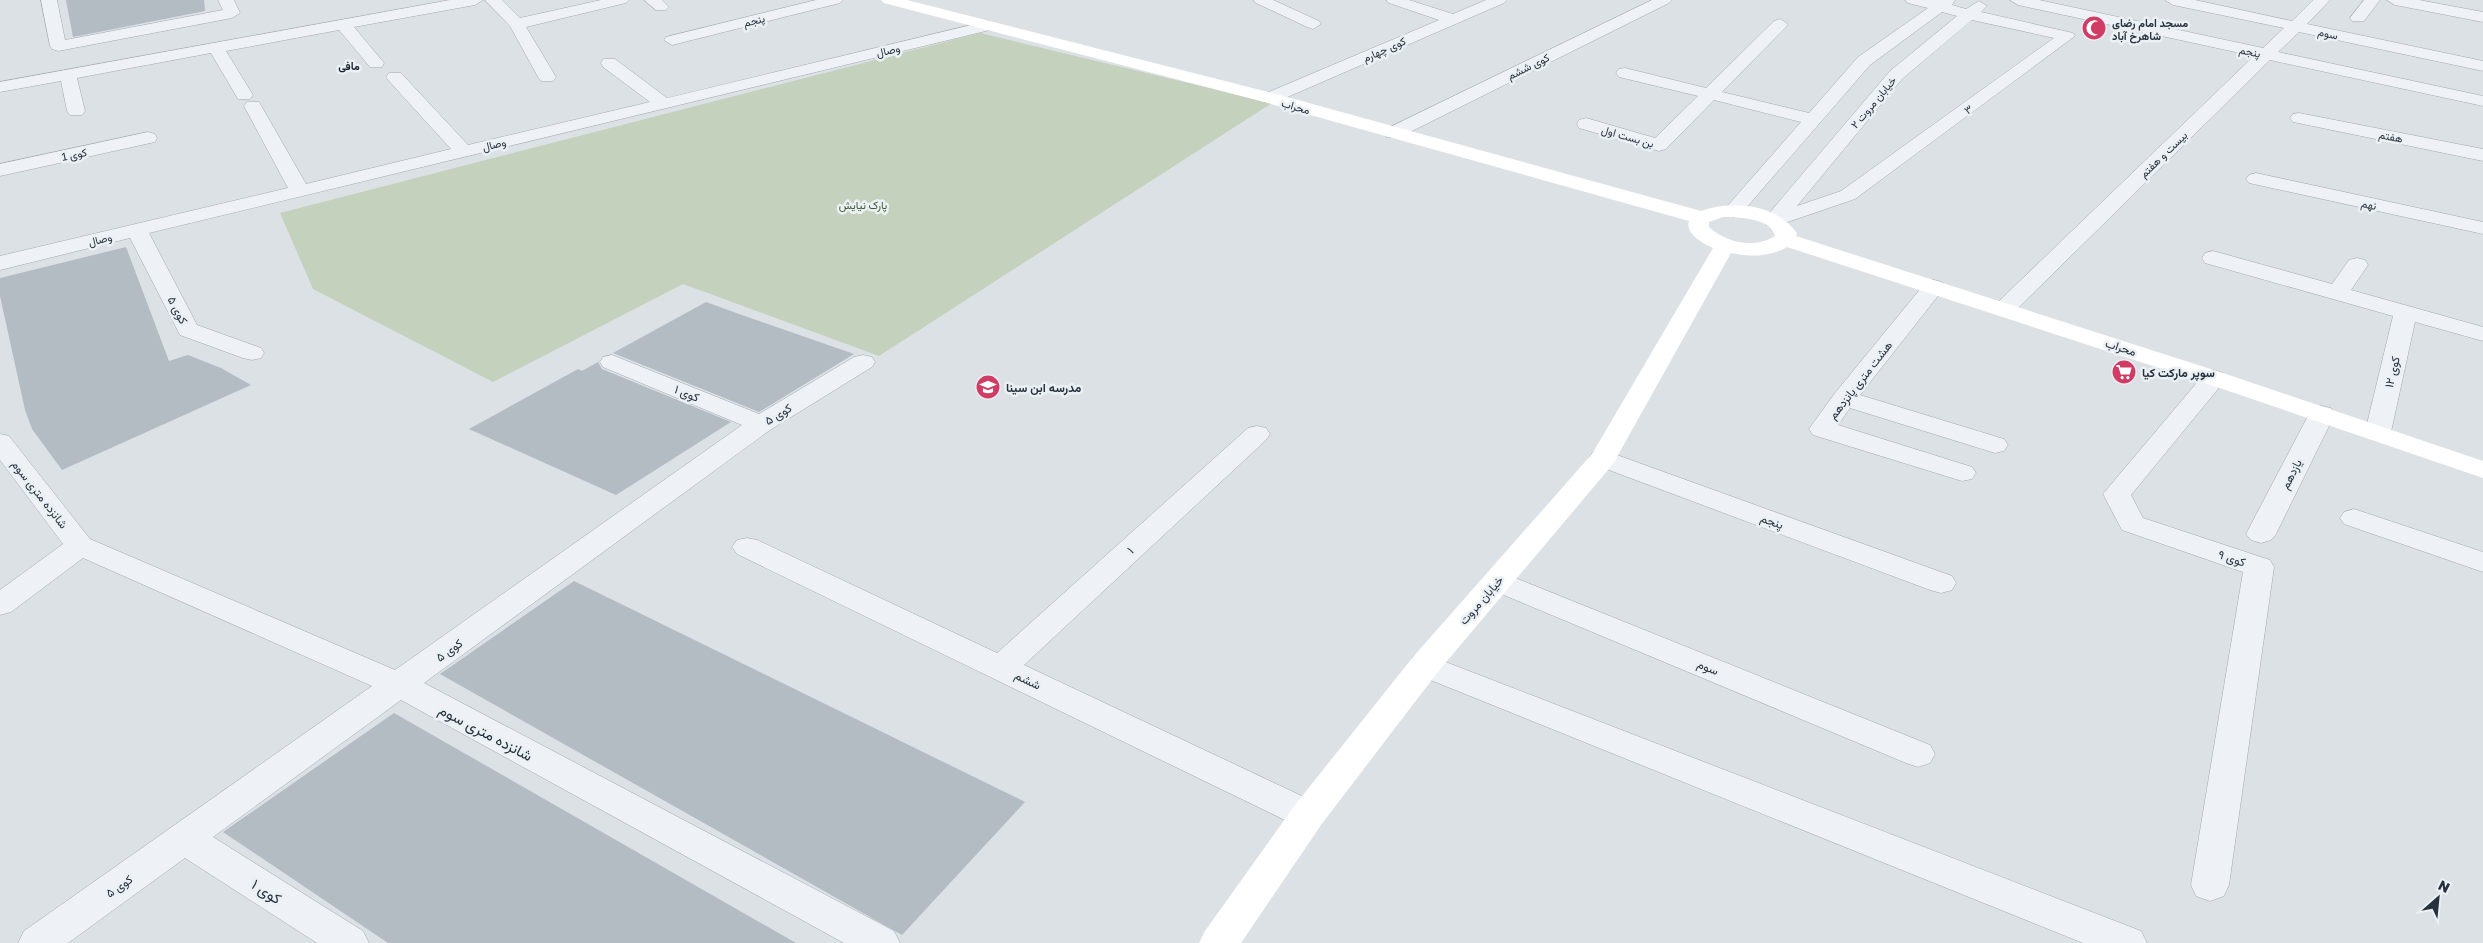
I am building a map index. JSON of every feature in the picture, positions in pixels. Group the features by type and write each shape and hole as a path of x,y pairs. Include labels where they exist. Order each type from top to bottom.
{"street":[{"path":"49,0 58,46 232,14 226,0"},
{"path":"0,87 475,0"},
{"path":"493,0 517,24 547,78"},
{"path":"517,24 621,0"},
{"name":"پنجم","path":"672,40 835,0"},
{"name":"محراب","path":"889,0 1270,98 1702,218 1720,211 1754,214 1779,230 1934,287 2378,432 2483,470"},
{"path":"1261,0 1313,24"},
{"path":"1394,0 1452,19"},
{"name":"کوی چهارم","path":"1270,98 1499,0"},
{"name":"کوی ششم","path":"1393,133 1664,0"},
{"path":"1912,0 1944,3 1967,14"},
{"name":"خیابان مروت ۲","path":"1779,230 1896,75 1967,14 1988,0"},
{"name":"پنجم","path":"2018,0 2483,101"},
{"name":"سوم","path":"2173,0 2483,66"},
{"name":"بیست و هفتم","path":"2004,309 2322,0"},
{"path":"2358,18 2372,0"},
{"path":"2395,0 2462,13 2477,23"},
{"path":"1733,211 1864,61 1944,3"},
{"name":"۳","path":"1779,230 1848,195 2067,36 1967,14"},
{"path":"343,24 376,63"},
{"path":"1711,95 1780,24"},
{"path":"170,25 178,55"},
{"name":"وصال","path":"0,263 988,26"},
{"path":"216,48 300,190"},
{"path":"609,63 663,103"},
{"path":"1625,73 1813,119"},
{"path":"68,75 76,111"},
{"path":"395,77 463,151"},
{"name":"بن بست اول","path":"1586,124 1659,145 1711,95"},
{"name":"هفتم","path":"2299,118 2483,155"},
{"name":"کوی 1","path":"0,170 148,138"},
{"name":"نهم","path":"2256,179 2483,228"},
{"path":"1702,218 1698,223 1699,229 1704,235 1725,245 1740,248 1769,248 1779,244 1779,230"},
{"name":"کوی ۵","path":"137,230 188,330 252,353"},
{"name":"خیابان مروت","path":"1219,943 1308,815 1425,665 1603,458 1725,245"},
{"path":"2212,258 2483,334"},
{"path":"2337,293 2357,265"},
{"name":"هشت متری پانزدهم","path":"1934,287 1844,398 1822,429 1962,473"},
{"name":"کوی ۱۲","path":"2378,432 2406,312"},
{"name":"کوی ۱","path":"612,362 761,424"},
{"name":"کوی ۵","path":"38,943 400,685 761,424 863,362"},
{"name":"کوی ۹","path":"2210,885 2259,567 2132,524 2117,494 2214,378"},
{"path":"1844,398 1996,445"},
{"name":"یازدهم","path":"2261,534 2322,414"},
{"name":"۱","path":"1002,667 1257,434"},
{"name":"شانزده متری سوم","path":"0,442 80,546 400,685 880,943"},
{"name":"پنجم","path":"1603,458 1941,583"},
{"path":"2354,518 2483,562"},
{"path":"0,605 80,546"},
{"name":"ششم","path":"747,547 1002,667 1308,815"},
{"name":"سوم","path":"1498,581 1918,754"},
{"path":"1425,665 2127,943"},
{"name":"کوی ۱","path":"186,838 349,943"}],"green space":[{"name":"پارک نیایش","path":"980,33 1272,103 879,356 683,284 493,382 313,289 280,213"}],"building":[{"path":"66,0 204,0 205,11 73,37"},
{"path":"126,247 169,361 188,355 221,368 251,385 62,470 32,429 25,410 0,296 0,278"},
{"path":"706,302 854,354 759,412 613,353"},
{"path":"598,362 602,369 731,422 616,495 469,429 578,369 582,371"},
{"path":"574,581 1025,802 902,935 440,674"},
{"path":"394,713 796,943 388,943 223,832"}],"place":[{"name":"مسجد امام رضای شاهرخ آباد","path":"2094,28"},
{"name":"سوپر مارکت کیا","path":"2124,372"},
{"name":"مدرسه ابن سینا","path":"988,387"}],"district":[{"name":"مافی","path":"349,65"}]}
